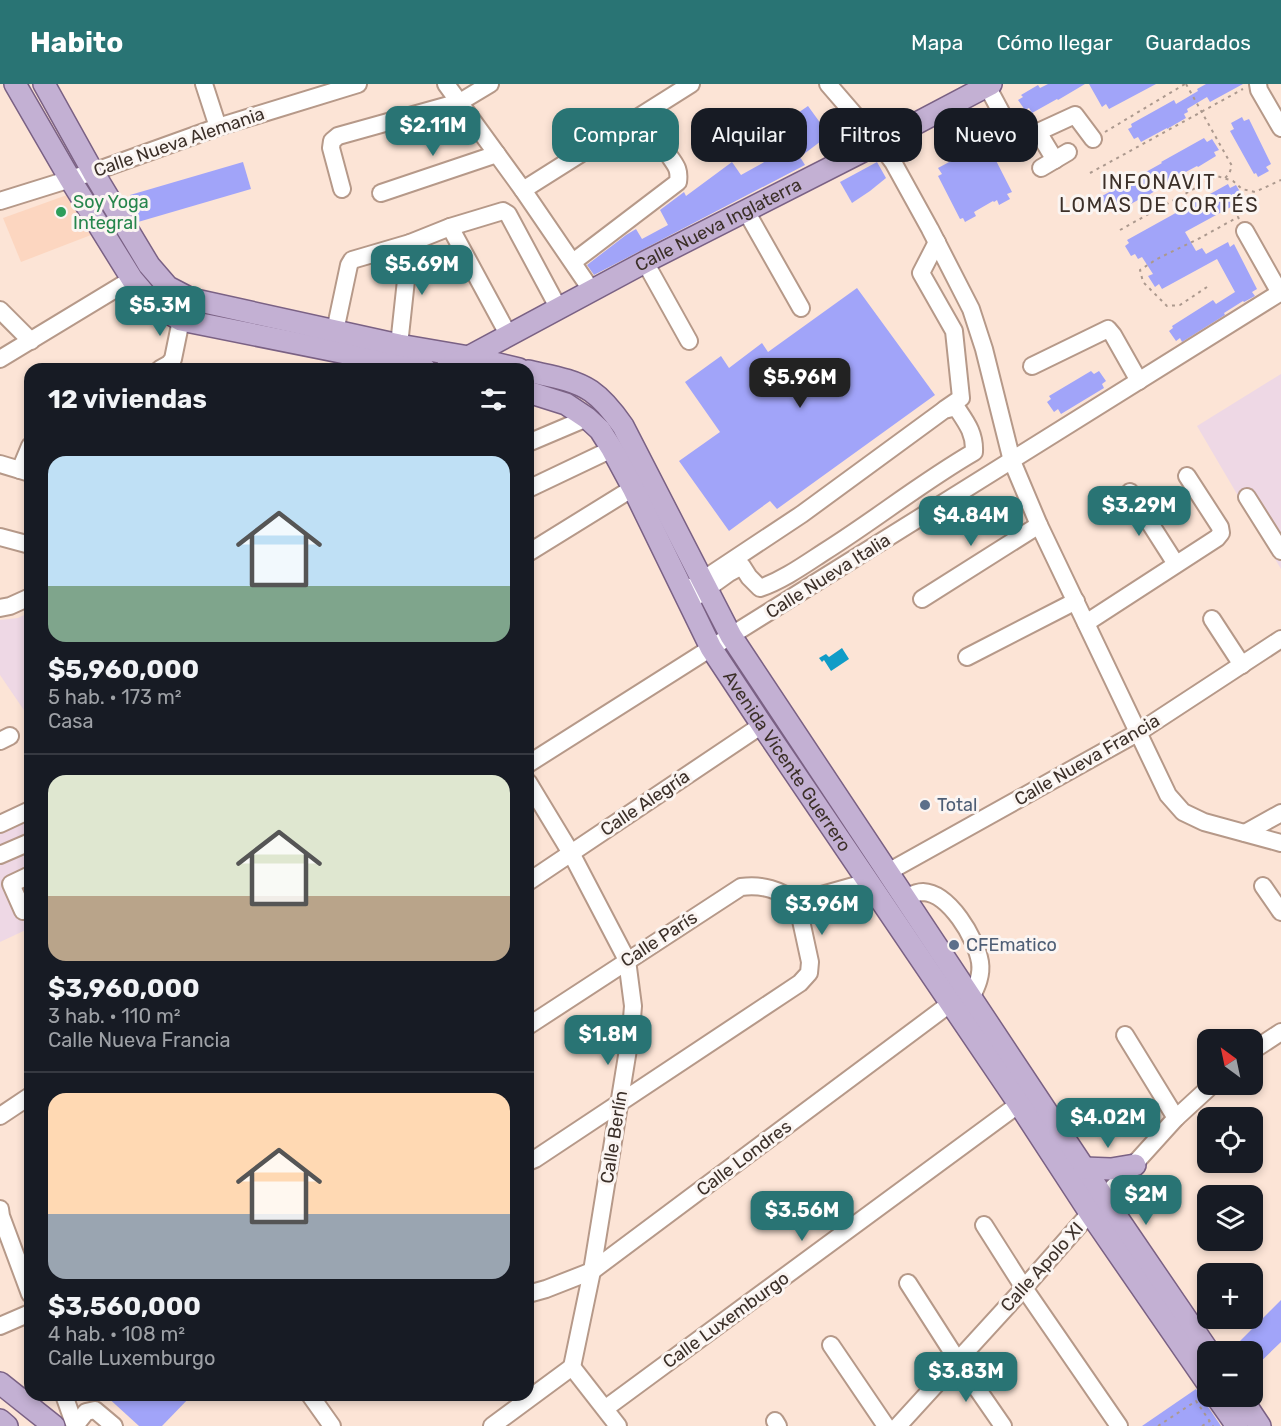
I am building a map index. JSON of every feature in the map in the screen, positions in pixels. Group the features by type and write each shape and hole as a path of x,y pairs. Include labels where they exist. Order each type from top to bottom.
{"main road":[{"path":"15,84 132,279 154,305 181,320 395,363"},
{"path":"44,84 149,265 168,287 191,299 399,345 494,363"},
{"name":"Calle Nueva Inglaterra","path":"922,120 989,85"},
{"name":"Calle Nueva Inglaterra","path":"458,363 645,262 842,162"},
{"name":"Avenida Vicente Guerrero","path":"534,372 567,380 591,391 608,406 623,426 731,636 905,898 1019,1104 1201,1341"},
{"name":"Avenida Vicente Guerrero","path":"534,394 566,404 600,430 633,488 711,648 868,882 961,1000 1084,1168 1097,1206 1197,1366"},
{"path":"1084,1168 1111,1169 1135,1165"},
{"path":"0,1383 54,1426"},
{"path":"1224,1407 1237,1426"},
{"path":"1247,1407 1260,1426"},
{"path":"0,1420 7,1426"}],"street":[{"path":"204,84 218,127"},
{"path":"446,84 523,190 592,291"},
{"path":"342,189 331,148 332,141 338,136 460,102 490,84"},
{"path":"523,190 691,84"},
{"path":"828,84 849,108"},
{"path":"1258,84 1259,90 1281,128"},
{"name":"Calle Nueva Alemania","path":"0,201 93,172 218,127 352,85"},
{"path":"989,85 1000,108"},
{"path":"1055,160 1038,132 1075,115 1093,139"},
{"path":"381,194 497,154"},
{"path":"573,262 678,182 679,173 673,162"},
{"path":"893,162 971,309 984,349 1012,460 1039,525 1168,795 1182,812 1204,822 1281,843"},
{"path":"335,331 352,260 410,243 503,210 508,214 559,309"},
{"path":"746,211 801,308"},
{"path":"450,227 509,336"},
{"path":"1245,231 1280,293"},
{"path":"937,242 921,273 954,332 963,417"},
{"path":"399,345 410,243"},
{"path":"645,262 689,340"},
{"path":"0,359 132,279"},
{"name":"Calle Nueva Italia","path":"534,760 1280,293"},
{"path":"0,310 31,341"},
{"path":"170,363 173,359 181,320"},
{"path":"1032,366 1107,329 1113,335 1139,381"},
{"path":"686,597 961,398"},
{"path":"705,584 742,566 749,578 760,588 771,584 863,527 948,467 974,452 971,430 956,407 944,410"},
{"path":"534,440 587,418"},
{"path":"534,486 612,449"},
{"path":"0,464 24,472"},
{"path":"1086,622 1217,538 1221,532 1220,527 1187,476"},
{"path":"534,549 633,488"},
{"path":"1130,492 1176,564"},
{"path":"1247,497 1281,551"},
{"path":"922,599 1039,525"},
{"path":"0,537 24,543"},
{"path":"0,608 10,606 24,598"},
{"path":"967,657 1076,601"},
{"path":"1212,619 1242,665"},
{"name":"Calle Nueva Francia","path":"888,872 1139,732 1281,639"},
{"name":"Calle Alegría","path":"534,878 762,725"},
{"name":"Calle Berlín","path":"534,792 571,853 627,960 633,1006 631,1031 592,1271 572,1366"},
{"path":"0,824 24,813"},
{"path":"1245,833 1281,813"},
{"path":"0,855 24,845"},
{"path":"24,878 11,884 22,911 24,910"},
{"path":"534,1159 800,983 809,973 810,962 797,902 868,882"},
{"name":"Calle París","path":"534,1022 741,887 754,885 770,889 785,894 797,902"},
{"path":"1263,886 1281,912"},
{"path":"905,898 914,893 924,892 938,896 958,915 972,936 980,962 980,979 961,1000"},
{"name":"Calle Londres","path":"534,1292 592,1271 961,1000"},
{"path":"1263,1044 1281,1032"},
{"path":"1125,1035 1176,1118"},
{"name":"Calle Apolo XI","path":"898,1426 1176,1118 1201,1095"},
{"path":"0,1116 24,1100"},
{"name":"Calle Luxemburgo","path":"606,1408 1019,1104"},
{"path":"0,1209 24,1278"},
{"path":"984,1225 1024,1288 1119,1426"},
{"path":"908,1283 1003,1426"},
{"path":"0,1326 24,1316"},
{"path":"831,1345 886,1426"},
{"path":"534,1394 572,1366 618,1426"},
{"path":"66,1401 75,1426"},
{"path":"314,1401 332,1426"},
{"path":"492,1426 525,1401"},
{"path":"75,1426 86,1412 95,1410 114,1426"}],"path":[{"path":"1093,139 1186,84 1232,165 1225,178"},
{"path":"1090,173 1251,84"},
{"path":"1120,230 1217,176 1233,181 1242,189 1255,192 1281,180"},
{"path":"1208,286 1180,305 1167,306 1143,282 1140,270 1156,259 1238,217 1245,231"},
{"path":"1158,1426 1196,1401 1213,1426"},
{"path":"1202,1426 1210,1421"}],"shaded area":[{"path":"67,195 91,235 21,262 3,218"},
{"path":"1281,374 1281,569 1197,426"},
{"path":"24,615 24,710 0,675 0,620"},
{"path":"24,804 24,931 0,942 0,814"}],"water":[{"path":"842,648 849,659 831,671 824,660 822,662 819,658 826,654 829,657"}],"building":[{"path":"1048,84 1085,84 1038,110 1024,108 1018,100 1023,97 1021,95 1038,85 1040,88"},
{"path":"1089,84 1156,84 1109,109 1106,104 1102,107"},
{"path":"1206,84 1243,84 1210,102 1207,97 1187,109 1188,112 1184,114 1186,118 1167,129 1141,142 1138,137 1134,139 1128,129 1132,127 1131,124 1174,100 1176,104"},
{"path":"808,106 819,121 819,143 807,152 807,108 805,108"},
{"path":"1242,117 1244,121 1249,119 1271,164 1266,167 1269,171 1258,177 1256,173 1254,174 1230,131 1234,129 1231,123"},
{"path":"1204,138 1207,142 1212,139 1219,150 1214,152 1216,156 1139,201 1113,214 1110,209 1106,212 1100,201 1104,199 1102,196"},
{"path":"243,162 251,189 138,222 130,195"},
{"path":"732,162 741,175 764,162 803,162 805,165 594,275 587,265 636,229 642,239 668,225 660,210 684,192 686,196"},
{"path":"877,162 886,178 852,203 840,182"},
{"path":"949,162 997,162 1012,192 1007,194 1010,199 999,205 997,200 993,201 974,212 976,216 965,222 963,218 960,219 938,176 942,174 938,168"},
{"path":"1228,184 1230,188 1236,185 1242,195 1237,198 1240,202 1185,232 1196,251 1202,248 1206,254 1228,242 1230,247 1234,244 1257,289 1252,292 1255,296 1243,301 1182,342 1180,338 1176,341 1169,331 1173,328 1172,326 1213,300 1216,304 1235,292 1217,259 1162,289 1159,284 1155,287 1148,276 1153,274 1142,257 1138,259 1135,254 1131,256 1125,246 1129,243 1127,240"},
{"path":"857,288 935,395 777,509 770,501 729,531 679,461 720,432 685,382 721,356 729,368 762,343 768,352"},
{"path":"1091,371 1094,374 1099,371 1106,381 1102,384 1104,388 1061,414 1058,409 1054,412 1047,402 1051,399 1049,396"},
{"path":"1281,1300 1281,1342 1263,1359 1263,1341 1240,1341 1252,1329 1263,1329 1263,1318"},
{"path":"1196,1389 1197,1407 1208,1407 1221,1426 1142,1426"},
{"path":"112,1401 186,1401 162,1426 139,1426"}],"place":[{"name":"Soy Yoga Integral","path":"61,212"},
{"name":"Total","path":"925,805"},
{"name":"CFEmatico","path":"954,945"}],"district":[{"name":"INFONAVIT LOMAS DE CORTÉS","path":"1159,194"}]}
